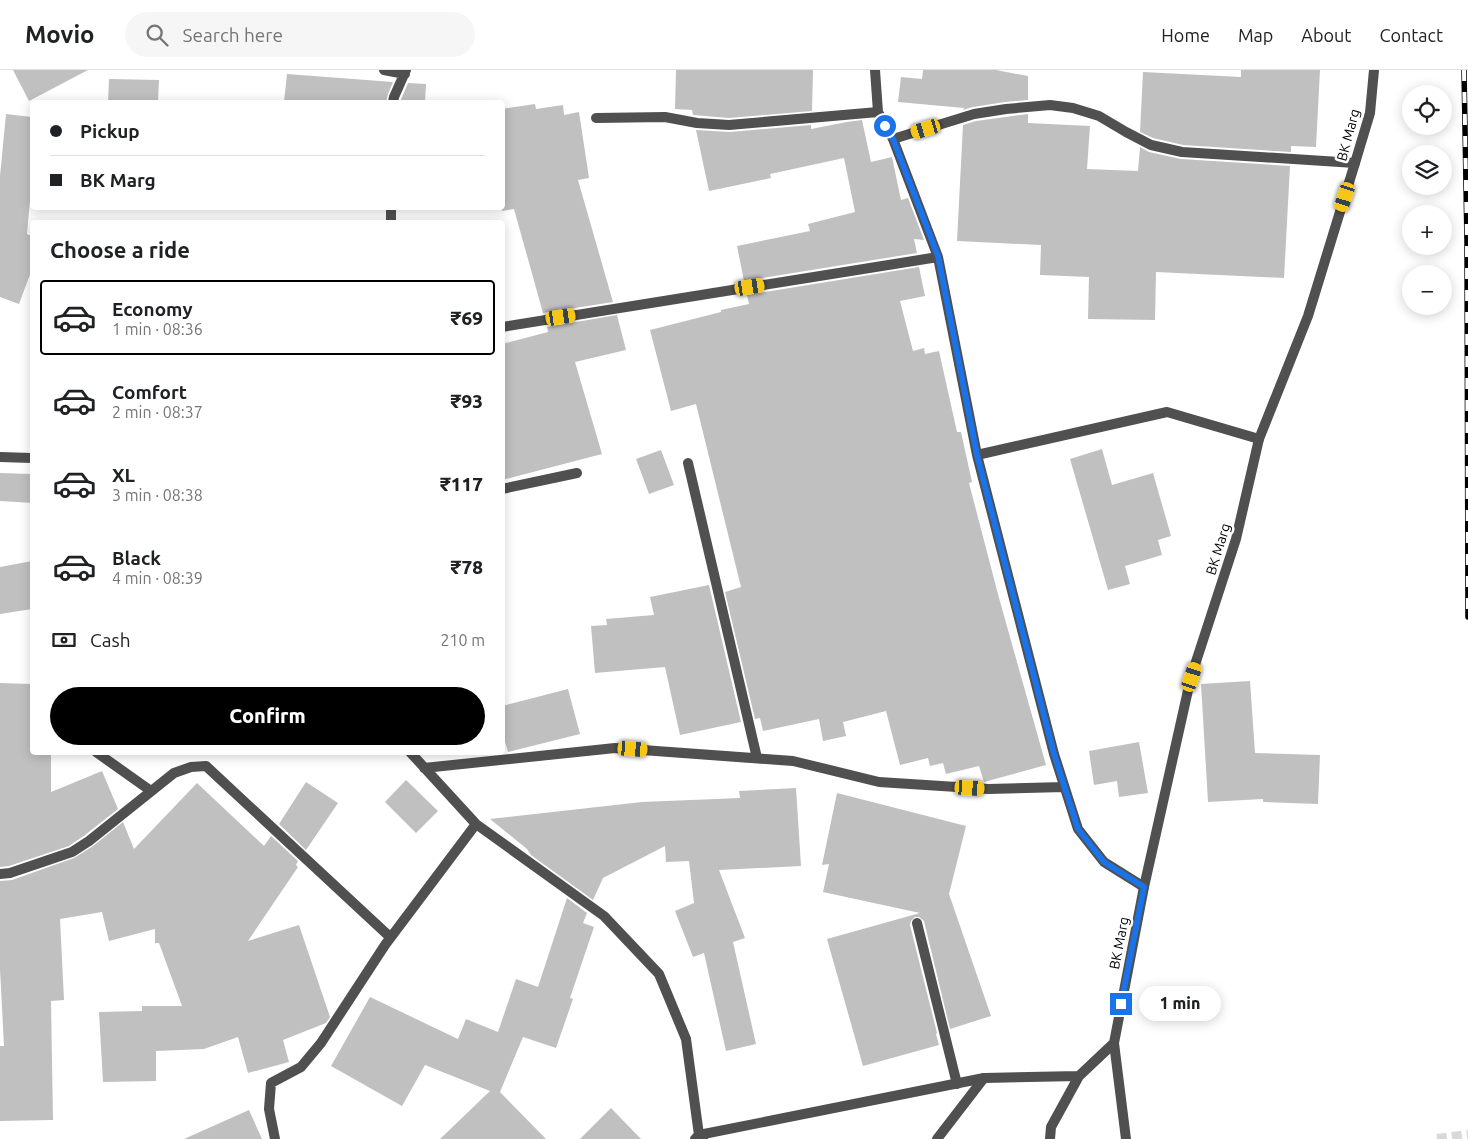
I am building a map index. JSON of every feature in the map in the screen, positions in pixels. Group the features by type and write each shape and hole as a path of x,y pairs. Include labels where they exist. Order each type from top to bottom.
{"street":[{"path":"384,70 405,72 393,100"},
{"path":"875,70 878,112 893,139 938,256 977,455 1064,787 1078,829 1104,862 1144,887"},
{"name":"BK Marg","path":"1126,1139 1114,1043 1144,887 1192,677 1236,539 1259,440 1308,316 1370,113 1374,70"},
{"path":"893,139 974,114 1006,109 1050,106 1074,108 1099,116 1151,145 1182,152 1355,163"},
{"path":"596,118 665,118 729,125 878,112"},
{"path":"505,327 938,256"},
{"path":"977,455 1167,412 1259,440"},
{"path":"0,457 30,458"},
{"path":"688,463 757,758"},
{"path":"505,489 577,473"},
{"path":"424,768 615,748 792,760 879,782 988,789 1064,787"},
{"path":"100,755 151,791"},
{"path":"413,755 476,824 604,916 659,974 686,1039 699,1138 984,1078 1079,1076"},
{"path":"0,874 10,873 72,852 174,773 206,766 390,937"},
{"path":"275,1139 269,1109 271,1082 301,1067 321,1043 390,937 476,824"},
{"path":"917,922 957,1084"},
{"path":"1050,1139 1051,1127 1079,1076 1114,1043"},
{"path":"937,1139 984,1078"}],"building":[{"path":"13,70 88,70 30,100"},
{"path":"676,70 813,70 812,111 729,118 693,115 692,110 675,109"},
{"path":"923,70 996,70 1028,76 1028,100 1005,102 963,110 964,108 898,102 901,77 922,79"},
{"path":"1241,70 1320,70 1316,147 1291,146 1291,152 1183,145 1153,138 1140,132 1143,72 1241,77"},
{"path":"287,74 393,82 386,100 284,100"},
{"path":"109,79 159,80 158,100 108,100"},
{"path":"408,83 426,84 425,100 401,100"},
{"path":"535,104 536,109 563,105 564,115 579,112 589,178 578,180 613,302 543,313 514,209 502,211 505,210 505,109"},
{"path":"6,114 30,117 30,200 27,234 30,235 30,274 19,304 0,297 0,176"},
{"path":"1028,114 1028,123 1090,126 1087,169 1138,171 1140,147 1149,152 1181,159 1290,166 1284,278 1156,272 1155,320 1088,319 1089,277 1040,275 1041,245 957,241 963,125 976,121"},
{"path":"862,120 871,162 892,157 901,200 908,198 924,240 914,239 917,253 744,281 737,246 810,231 808,224 855,212 844,158 770,174 771,178 709,191 696,130 730,132 811,125 811,129"},
{"path":"919,267 925,296 900,301 913,351 924,348 925,354 939,351 957,432 961,432 972,482 969,483 1046,765 984,782 979,766 946,774 943,763 930,766 928,758 900,765 886,711 843,722 846,736 823,741 819,719 763,731 760,718 755,719 725,592 741,587 696,404 671,411 650,330 749,304 747,295"},
{"path":"617,315 626,350 575,362 602,454 505,479 505,343 548,332 547,327"},
{"path":"1102,449 1112,485 1153,473 1171,536 1158,540 1162,555 1125,566 1130,584 1108,590 1070,459"},
{"path":"661,450 674,485 649,494 636,459"},
{"path":"0,473 30,474 30,503 0,501"},
{"path":"30,561 30,609 0,614 0,567"},
{"path":"709,585 741,722 680,735 665,667 595,673 591,626 607,625 606,619 654,615 650,597"},
{"path":"1250,681 1255,753 1320,755 1318,804 1263,802 1263,799 1208,802 1201,684"},
{"path":"0,683 30,684 30,755 51,755 51,792 102,771 118,809 69,846 9,866 0,867"},
{"path":"568,689 580,734 508,752 505,742 505,705"},
{"path":"1139,742 1148,793 1119,797 1117,781 1094,785 1089,751"},
{"path":"406,780 438,811 416,833 385,802"},
{"path":"306,782 338,803 306,850 279,824"},
{"path":"197,783 264,846 271,836 298,861 296,865 298,867 248,941 299,925 330,1017 326,1023 283,1040 289,1062 248,1073 238,1037 204,1049 156,1051 156,1081 103,1082 99,1012 142,1011 142,1006 182,1006 159,943 155,943 155,929 109,941 102,912 60,919 64,1000 51,1001 53,1120 0,1121 0,1046 4,1046 0,969 0,881 12,880 74,858 93,846 123,822 134,849"},
{"path":"796,788 801,866 719,870 745,938 733,942 756,1044 726,1051 704,953 693,957 675,911 694,903 689,861 666,862 665,846 603,878 593,900 531,855 527,849 490,819 642,802 740,798 739,791"},
{"path":"837,793 966,826 949,894 991,1016 950,1029 924,921 919,917 915,917 910,925 939,1045 863,1066 827,939 920,913 823,892 829,864 822,865"},
{"path":"567,898 587,913 583,923 594,927 570,998 573,999 556,1048 523,1037 500,1092 546,1139 440,1139 490,1091 425,1065 402,1106 331,1066 370,997 458,1039 466,1019 498,1032 516,979 538,987"},
{"path":"611,1108 641,1139 580,1139"},
{"path":"249,1110 262,1139 184,1139"}],"tunnel":[{"path":"1437,1139 1468,1135"}],"railway":[{"path":"1464,70 1467,243 1468,617"}],"route":[{"path":"885,126 893,139 938,256 977,455 1054,754 1078,829 1104,862 1144,887 1121,1004"}]}
